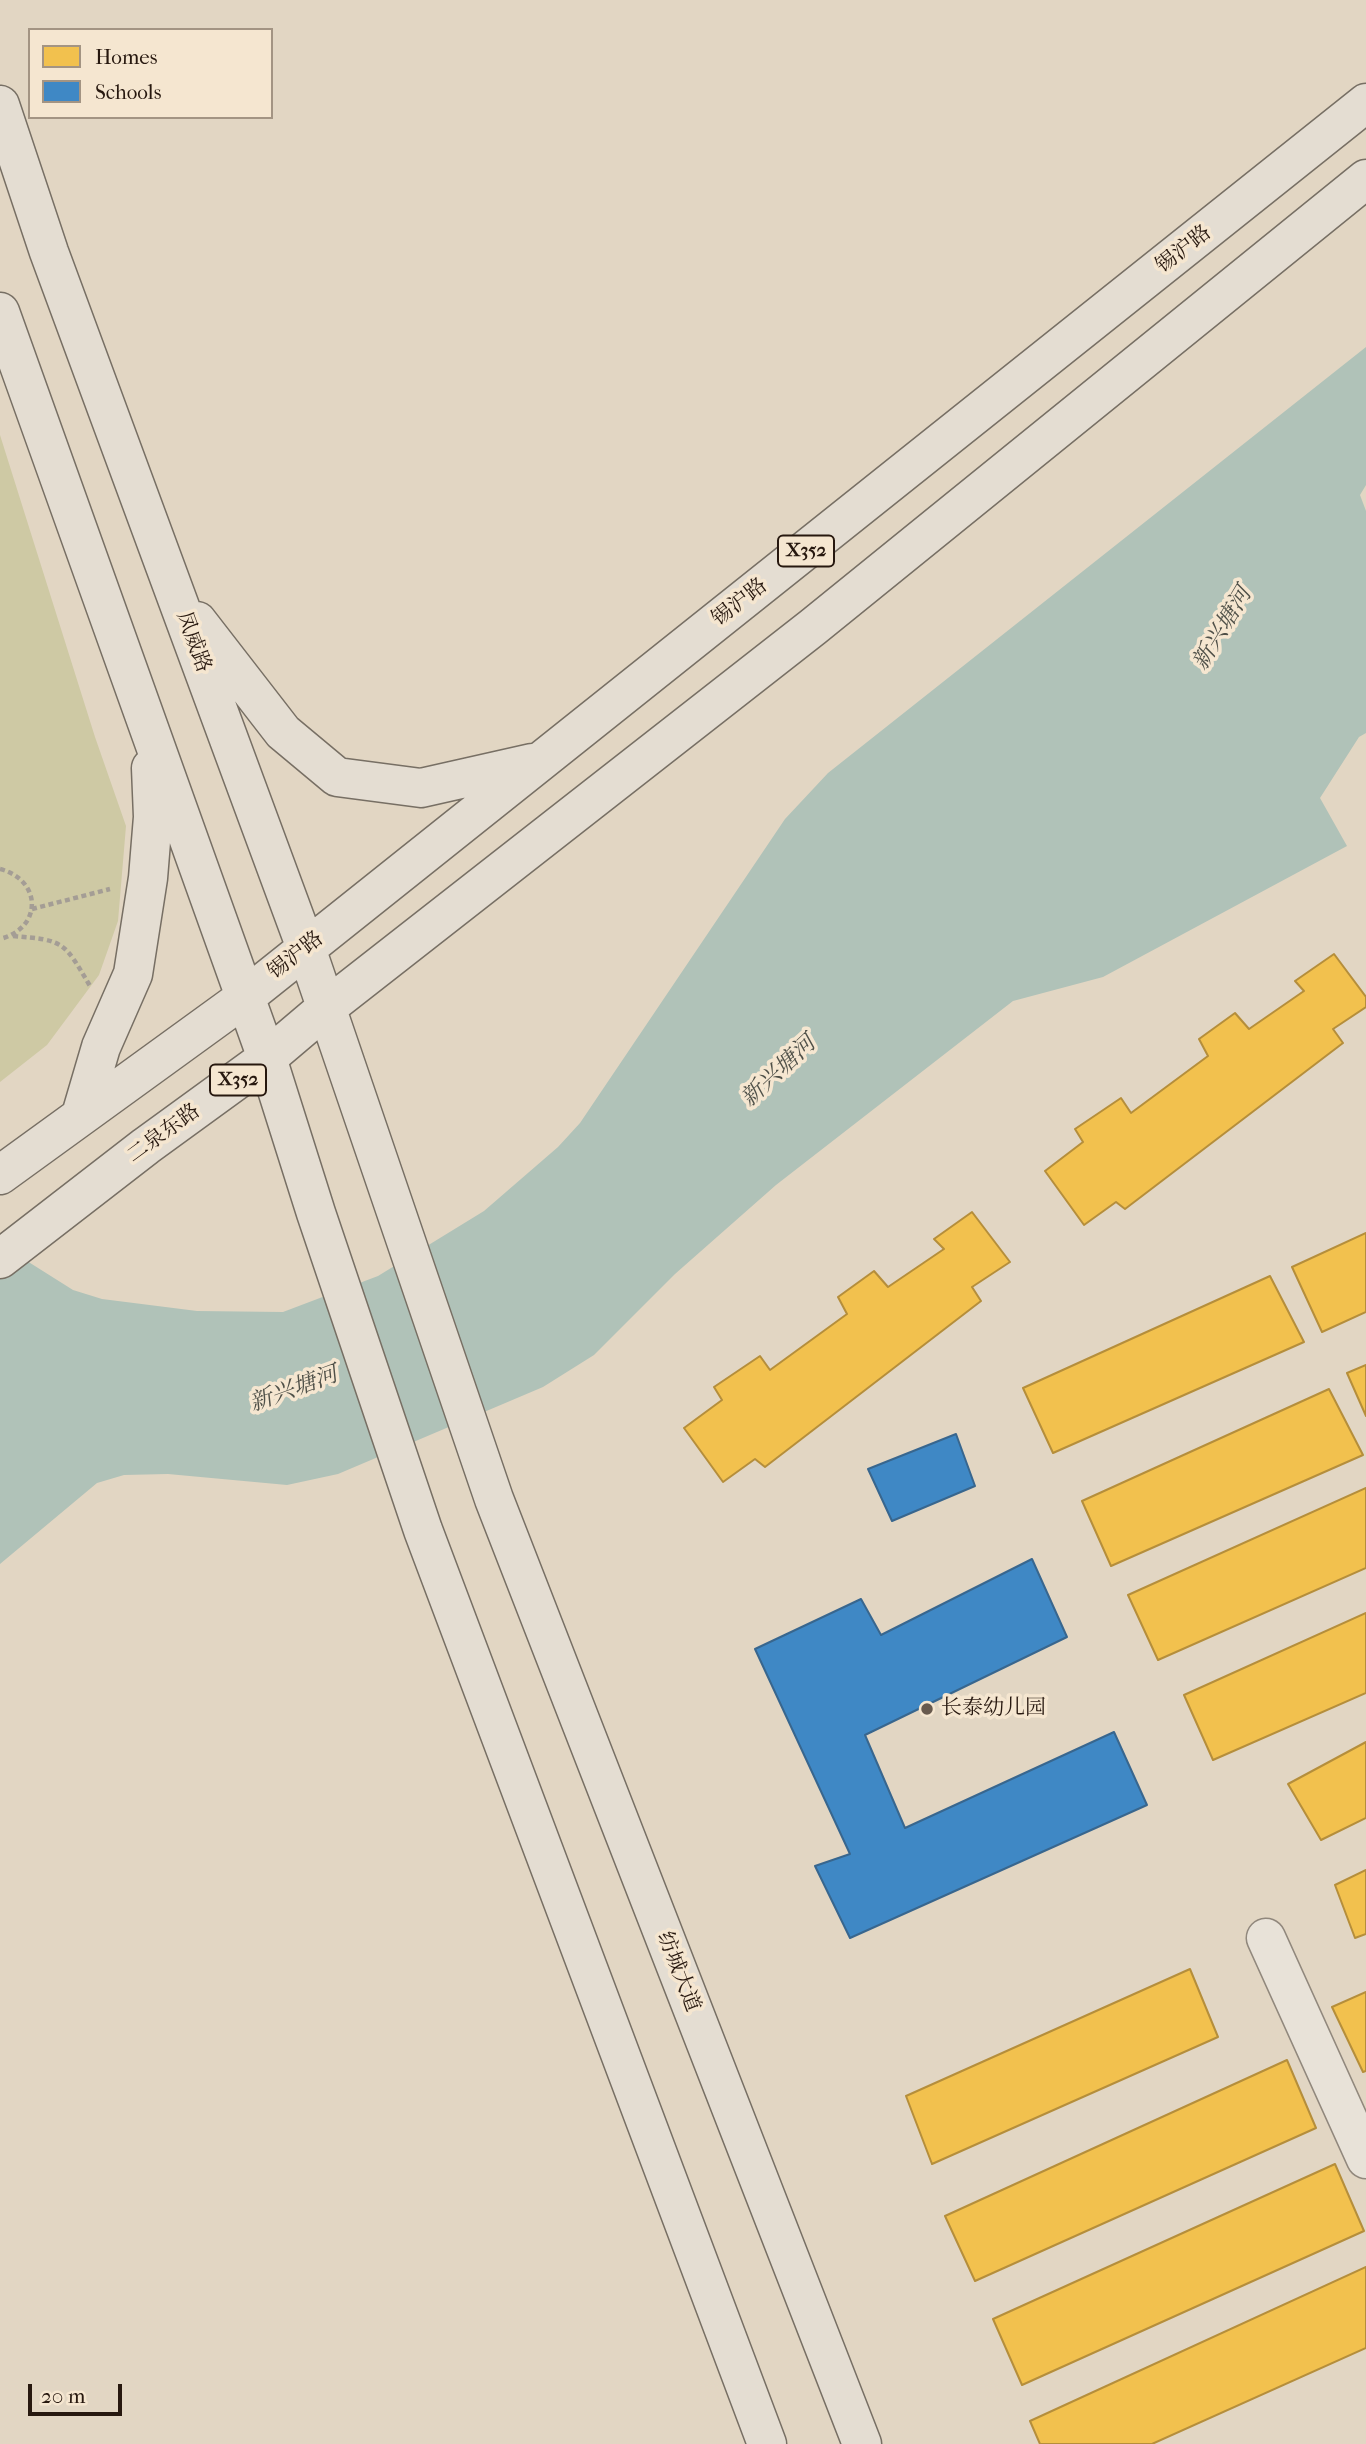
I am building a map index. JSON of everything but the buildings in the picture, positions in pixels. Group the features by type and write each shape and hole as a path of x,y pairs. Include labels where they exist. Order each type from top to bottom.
{"main road":[{"name":"锡沪路","path":"244,998 1366,103"},
{"name":"凤威路","path":"0,105 49,252 306,948 385,1178"},
{"name":"X352","path":"326,1008 813,627 1366,179"},
{"path":"0,312 267,1058 316,1213 423,1530 767,2444"},
{"path":"175,593 284,732 337,776 421,788 541,761"},
{"path":"81,1115 101,1047 133,974 148,878 153,817 150,733"},
{"name":"X352","path":"0,1175 244,998"},
{"name":"二泉东路","path":"0,1259 146,1146 267,1058 326,1008"},
{"name":"纺城大道","path":"385,1178 494,1499 862,2444"}],"street":[{"path":"1266,1938 1366,2159"}],"path":[{"path":"0,867 21,878 32,898 28,920 13,936"},
{"path":"32,909 148,878"},
{"path":"0,939 13,936 46,938 68,949 111,1023"}],"shaded area":[{"path":"0,435 95,737 126,826 118,921 99,975 47,1045 0,1082"}],"water":[{"name":"新兴塘河","path":"1366,347 1366,485 1360,495 1366,511 1366,733 1359,737 1320,798 1347,846 1103,977 1013,1001 776,1185 675,1274 594,1355 543,1387 338,1474 287,1485 168,1474 124,1475 97,1483 0,1564 0,1244 73,1290 102,1299 197,1311 283,1312 378,1276 484,1211 558,1147 580,1123 785,819 828,773"}],"place":[{"name":"长泰幼儿园","path":"927,1709"}]}
